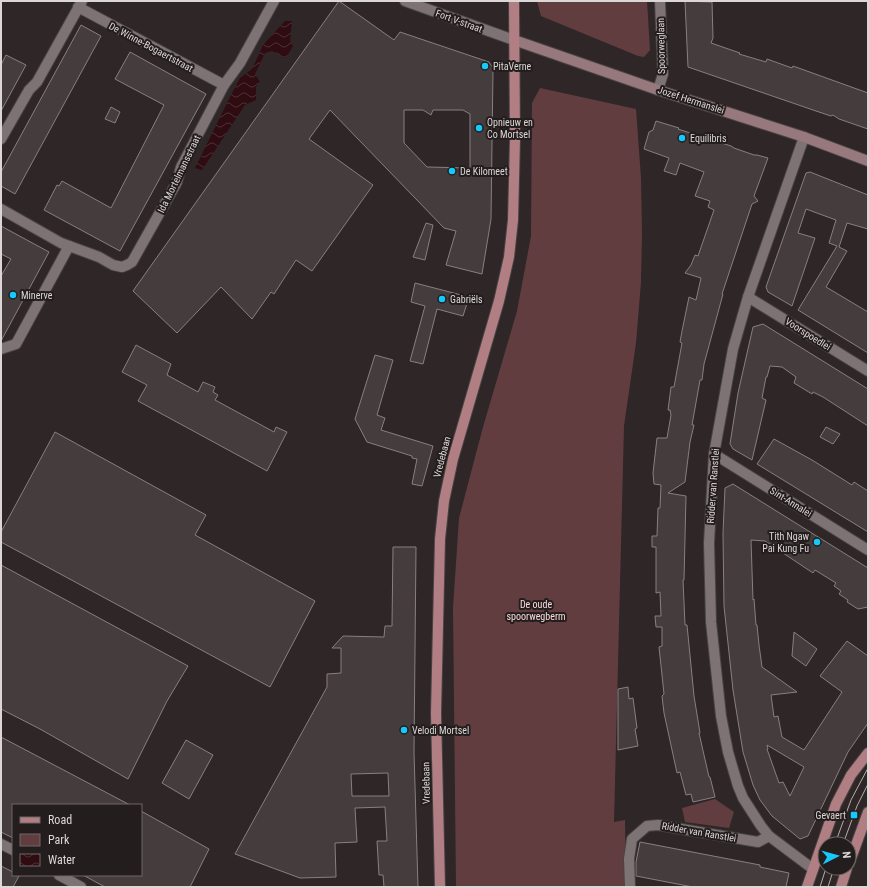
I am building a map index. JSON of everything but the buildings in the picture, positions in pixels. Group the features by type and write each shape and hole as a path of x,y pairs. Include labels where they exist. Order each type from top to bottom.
{"main road":[{"name":"Vredebaan","path":"440,887 436,713 440,539 444,501 453,459 499,301 509,258 513,220 515,139 514,1"},
{"path":"807,887 841,794 851,775 868,753"},
{"path":"857,842 868,812"},
{"path":"841,887 844,876"}],"street":[{"name":"Ida Mortelmansstraat","path":"1,209 69,246 99,257 113,265 122,267 127,266 132,262 177,182 180,167 224,85 240,63 274,1"},
{"name":"Fort V-straat","path":"405,1 514,40"},
{"name":"Spoorweglaan","path":"658,90 663,74 660,1"},
{"name":"De Winne-Bogaertstraat","path":"80,4 224,85"},
{"path":"1,139 29,90 40,76 80,4"},
{"name":"Jozef Hermanslei","path":"514,40 658,90 804,137 868,161"},
{"name":"Ridder van Ranstlei","path":"804,137 748,297 733,349 714,454 709,543 711,622 721,716 728,752 743,798 761,826 769,836 814,869"},
{"path":"1,349 16,344 69,246"},
{"name":"Voorspoedlei","path":"748,297 868,371"},
{"name":"Sint-Annalei","path":"714,454 868,550"},
{"name":"Ridder van Ranstlei","path":"630,887 629,858 632,839 647,826 658,825 758,842 769,836"},
{"path":"1,844 12,850"},
{"path":"61,876 81,887"}],"green space":[{"path":"537,1 647,1 650,50 644,57 638,56 541,16"},
{"name":"De oude spoorwegberm","path":"540,88 636,109 641,178 641,282 636,343 624,426 614,822 625,820 626,887 456,887 453,608 459,518 483,427 517,311 531,236 532,103"},
{"path":"715,799 734,812 729,828 685,822 682,808"}],"water":[{"path":"285,21 292,21 290,41 293,46 286,58 272,51 265,53 255,74 260,82 256,87 256,100 245,105 202,170 195,168 240,78 252,69 263,45"}],"tram line":[{"path":"838,836 851,800 868,768"},
{"path":"846,836 857,806 868,784"},
{"path":"820,887 823,876"},
{"path":"828,887 831,876"}],"place":[{"name":"PitaVerne","path":"485,66"},
{"name":"Opnieuw en Co Mortsel","path":"479,128"},
{"name":"Equilibris","path":"682,138"},
{"name":"De Kilomeet","path":"452,171"},
{"name":"Minerve","path":"13,295"},
{"name":"Gabriëls","path":"442,299"},
{"name":"Tith Ngaw Pai Kung Fu","path":"817,542"},
{"name":"Velodi Mortsel","path":"404,730"},
{"name":"Gevaert","path":"854,815"}]}
